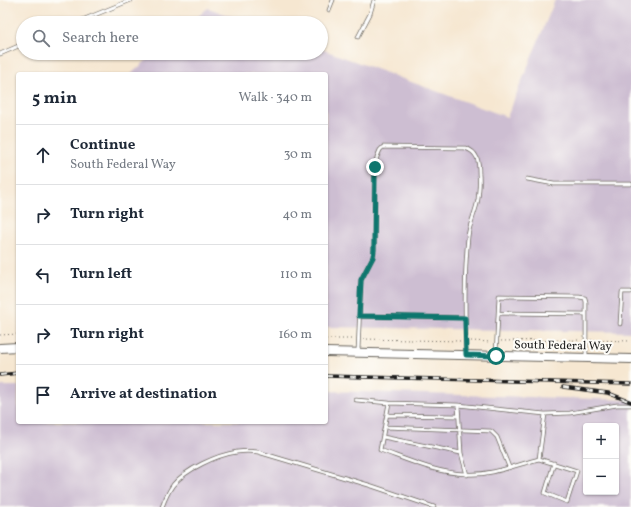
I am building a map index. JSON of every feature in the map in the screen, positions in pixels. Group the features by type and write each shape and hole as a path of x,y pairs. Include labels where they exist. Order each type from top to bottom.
{"main road":[{"path":"0,348 16,347"},
{"name":"South Federal Way","path":"328,352 631,359"}],"lane":[{"path":"92,16 131,0"},
{"path":"329,10 333,0"},
{"path":"358,37 370,14 374,0"},
{"path":"0,54 16,47"},
{"path":"358,353 361,280 373,257 375,167 380,150 383,147 465,148 472,150 476,154 480,173 478,200 468,237 465,318 466,355"},
{"path":"527,179 554,184 631,184"},
{"path":"620,324 622,292 631,292"},
{"path":"496,356 499,296 579,297 585,298 586,358"},
{"path":"499,313 585,314"},
{"path":"359,316 465,318"},
{"path":"356,400 389,403 458,405 545,414 570,413 617,405 631,405"},
{"path":"389,403 380,450 436,470 467,474 491,472 539,459 554,463 577,471 567,502 545,493 554,463"},
{"path":"458,405 461,453 467,474"},
{"path":"539,459 545,414"},
{"path":"387,415 458,416"},
{"path":"385,427 491,431 497,437 509,467"},
{"path":"383,437 461,453"},
{"path":"162,507 166,496 174,484 184,474 216,458 235,452 247,451 258,452 365,484 434,507"}],"path":[{"path":"0,335 16,334"},
{"path":"328,339 496,342 631,340"}],"shaded area":[{"path":"555,0 631,0 631,332 328,327 328,72 133,72 147,60 328,60 328,52 507,117"},
{"path":"208,8 230,16 198,16"},
{"path":"16,386 16,424 328,424 328,391 631,400 631,507 0,507 0,387"}],"railway":[{"path":"0,375 16,373"},
{"path":"328,376 631,384"},
{"path":"563,387 608,393 631,402"}],"route":[{"path":"375,167 374,250 370,264 361,280 359,316 465,318 466,355 496,356"}]}
